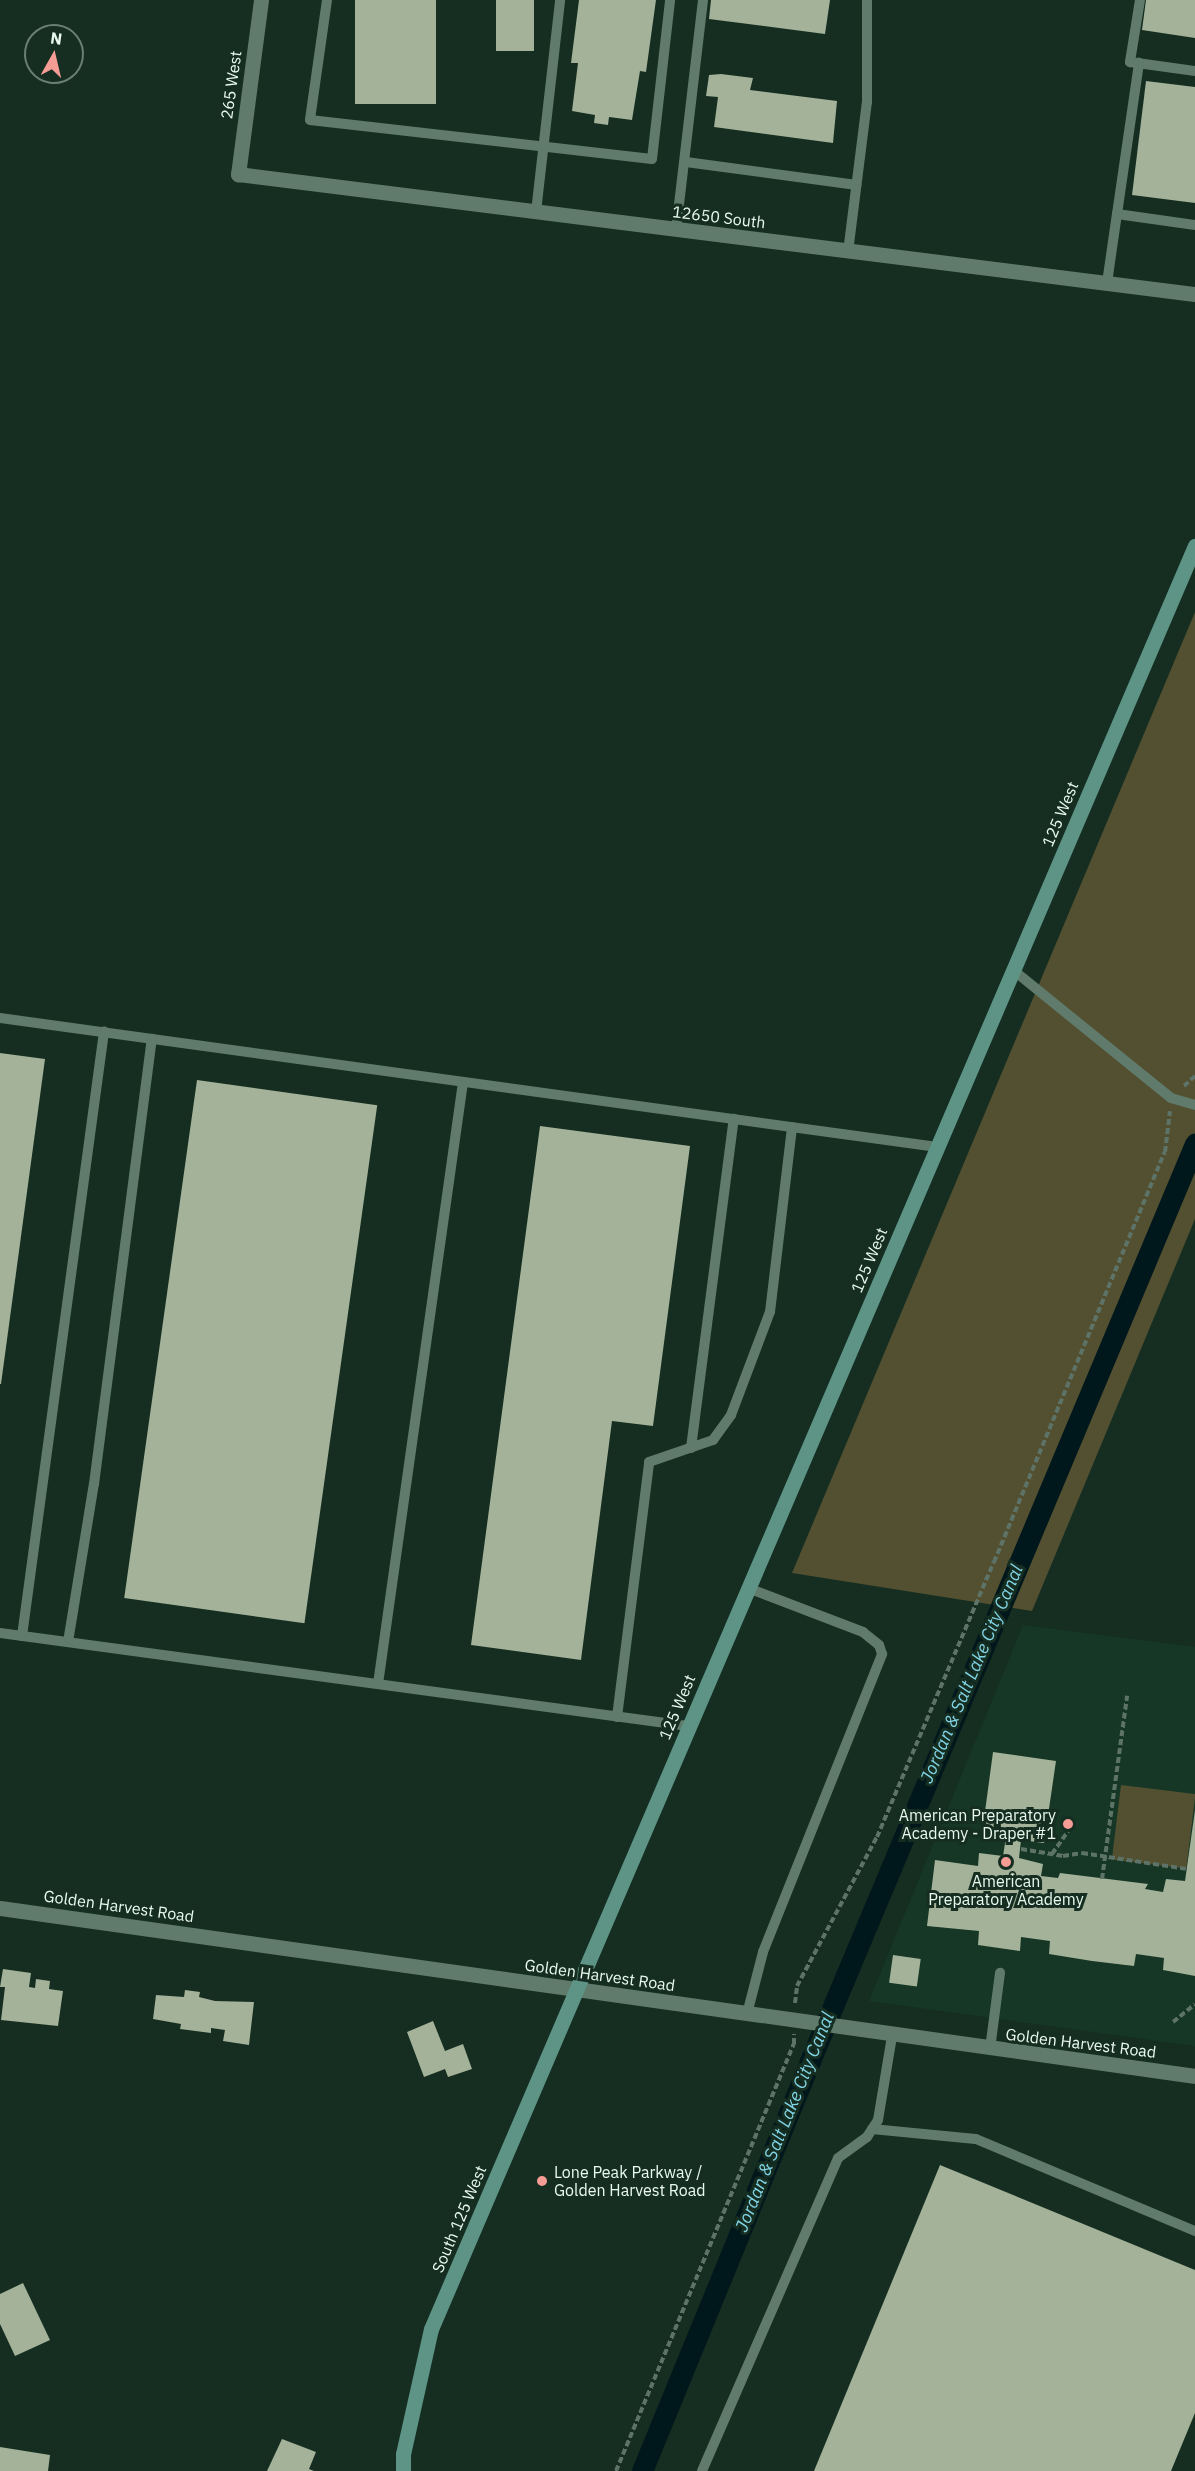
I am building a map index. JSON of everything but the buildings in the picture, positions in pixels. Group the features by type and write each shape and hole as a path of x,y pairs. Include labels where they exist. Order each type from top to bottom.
{"main road":[{"name":"125 West","path":"575,1989 1195,546"},
{"name":"South 125 West","path":"403,2471 403,2454 431,2329 575,1989"}],"street":[{"name":"265 West","path":"238,174 261,0"},
{"name":"12650 South","path":"238,174 1195,294"},
{"name":"Golden Harvest Road","path":"0,1908 892,2036 1195,2076"}],"lane":[{"path":"327,0 310,120 652,159 670,0"},
{"path":"536,212 560,0"},
{"path":"676,230 704,0"},
{"path":"848,252 867,102 867,0"},
{"path":"1140,0 1130,62 1195,71"},
{"path":"1107,283 1138,63"},
{"path":"686,162 856,185"},
{"path":"1117,214 1195,225"},
{"path":"1013,970 1175,1099 1195,1105"},
{"path":"0,1018 937,1147"},
{"path":"22,1635 104,1032"},
{"path":"68,1642 94,1484 152,1039"},
{"path":"378,1684 463,1082"},
{"path":"691,1448 734,1119"},
{"path":"617,1717 649,1462 714,1440 731,1415 770,1312 792,1127"},
{"path":"747,2014 763,1952 882,1654 879,1645 863,1632 748,1588"},
{"path":"0,1633 688,1726"},
{"path":"990,2049 1000,1973"},
{"path":"702,2471 838,2158 867,2137 878,2120 892,2036"},
{"path":"872,2128 976,2139 1195,2231"}],"path":[{"path":"616,2471 794,2044 799,2022 797,1986 877,1837 1165,1152 1175,1099 1195,1076"},
{"path":"1102,1879 1127,1696"},
{"path":"1052,1854 1068,1831"},
{"path":"1021,1849 1052,1854 1082,1853 1186,1869"},
{"path":"1173,2022 1195,2004"}],"shaded area":[{"path":"1195,612 1195,1219 1032,1611 792,1573"},
{"name":"American Preparatory Academy - Draper #1","path":"1023,1625 1195,1647 1195,2046 869,2001"},
{"path":"1121,1785 1195,1794 1186,1869 1112,1859"}],"waterway":[{"name":"Jordan & Salt Lake City Canal","path":"642,2471 810,2061 1195,1144"}],"place":[{"name":"American Preparatory Academy - Draper #1","path":"1068,1824"},
{"name":"American Preparatory Academy","path":"1006,1862"},
{"name":"Lone Peak Parkway / Golden Harvest Road","path":"542,2181"}]}
